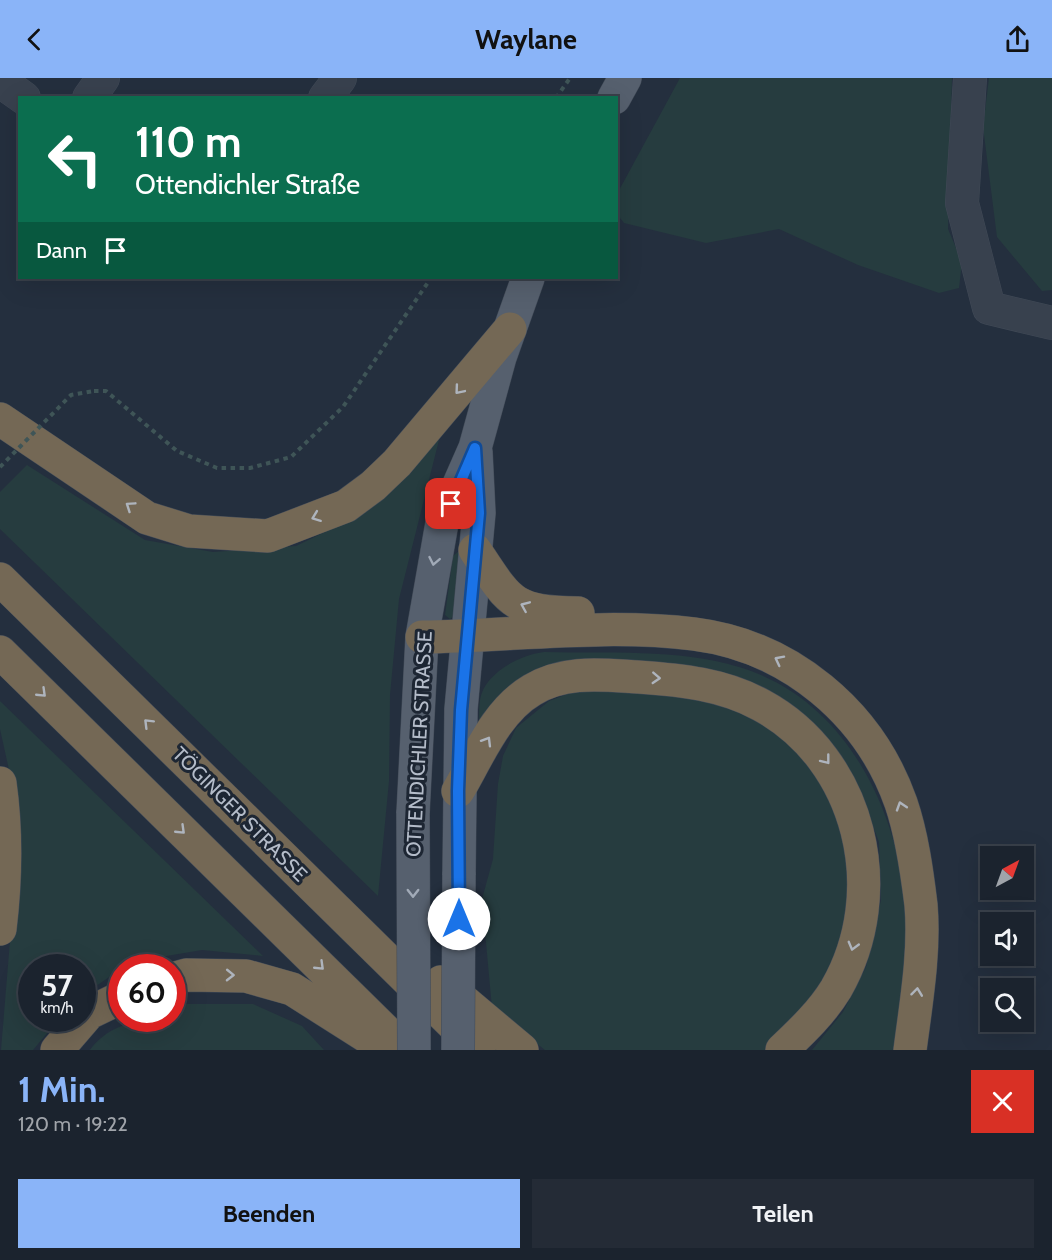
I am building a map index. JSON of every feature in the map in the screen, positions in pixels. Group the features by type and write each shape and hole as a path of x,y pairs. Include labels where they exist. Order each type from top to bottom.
{"highway":[{"path":"0,419 147,518 189,531 268,536 346,506 373,486 397,463 510,329"},
{"path":"475,550 500,588 517,604 540,612 585,614 621,630"},
{"name":"TÖGINGER STRASSE","path":"0,579 479,1050"},
{"path":"422,637 621,630 696,634 729,640 763,651 807,677 833,697 854,721 887,773 901,803 915,862 921,908 919,976 910,1050"},
{"path":"0,652 405,1050"},
{"path":"458,791 498,724 516,702 543,684 563,677 590,675 660,678 713,686 739,695 778,715 817,749 832,768 856,823 865,883 848,966 820,1011 782,1050"},
{"path":"0,783 6,830 6,883 0,929"},
{"path":"384,957 447,985 522,1050"},
{"path":"186,975 246,976 292,989 388,1050"},
{"path":"57,1050 89,1013 108,1004"}],"main road":[{"path":"615,96 625,78"},
{"name":"OTTENDICHLER STRASSE","path":"414,1050 413,813 422,637 442,523 475,448 510,329 528,279"},
{"name":"OTTENDICHLER STRASSE","path":"458,1050 458,791 467,637 479,513 475,448"}],"lane":[{"path":"90,96 103,78"},
{"path":"327,96 340,78"},
{"path":"970,78 962,203 989,308 1052,323"},
{"path":"0,81 21,96"}],"path":[{"path":"557,96 570,78"},
{"path":"0,467 71,395 94,391 106,391 177,451 218,468 250,468 291,457 343,407 430,279"}],"green space":[{"path":"680,78 952,78 948,229 962,262 959,288 939,293 858,265 779,229 706,243 624,223 618,215 618,192"},
{"path":"989,78 1052,78 1052,290 1042,291 997,237 983,127"},
{"path":"441,432 399,599 390,695 389,781 378,896 0,529 0,492 27,465 145,540 213,552 296,546 362,514 411,473"},
{"path":"459,551 464,555 455,615 450,619 445,615 453,556"},
{"path":"544,652 667,654 739,667 777,683 810,705 838,733 861,765 879,801 893,839 903,879 908,929 896,1050 812,1050 843,1012 866,967 881,900 879,842 859,789 836,749 807,717 775,696 578,663 480,743 480,700 488,682 514,661"},
{"path":"578,690 678,696 750,712 826,775 857,864 828,990 768,1050 545,1050 492,1008 482,899 493,859 498,784 503,756 516,728 549,701"},
{"path":"0,701 263,956 202,950 178,954 108,954 108,978 96,986 96,954 18,954 18,1032 48,1032 33,1050 1,1050 20,820 0,729"},
{"path":"186,1004 253,1004 302,1026 324,1050 90,1050 109,1032 186,1032"}],"route":[{"path":"451,504 475,448 479,513 461,710 458,791 459,919"}]}
